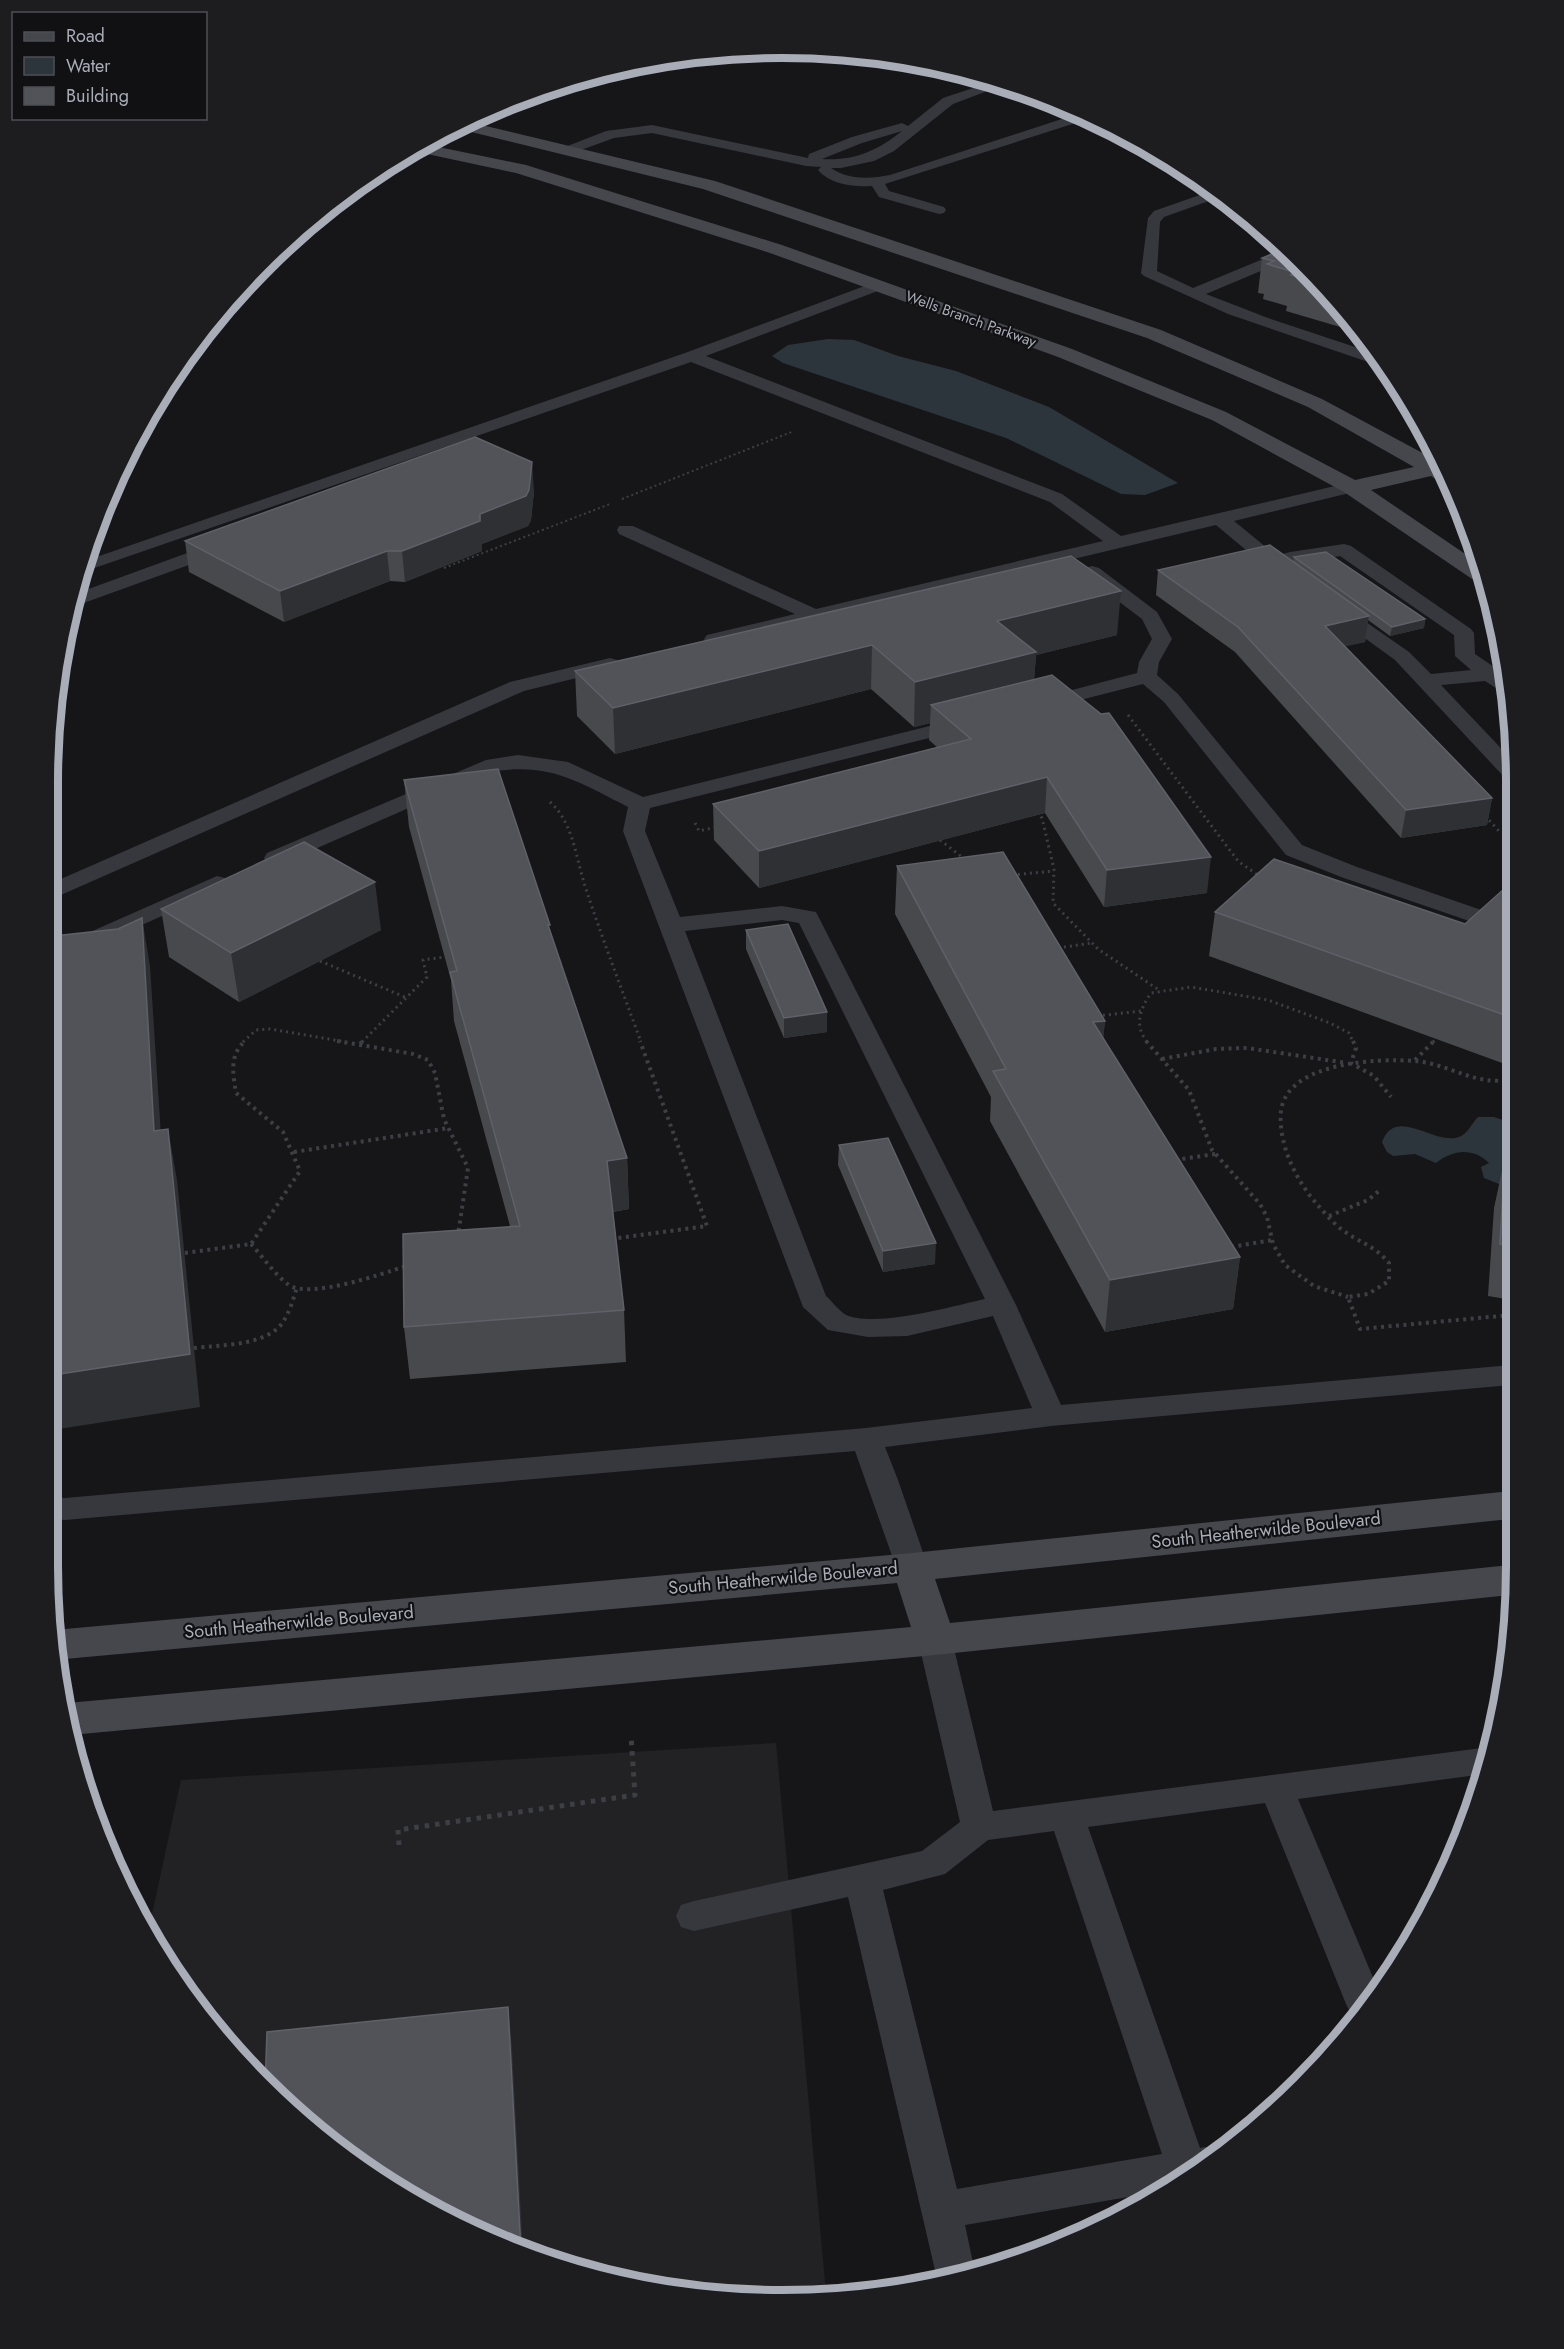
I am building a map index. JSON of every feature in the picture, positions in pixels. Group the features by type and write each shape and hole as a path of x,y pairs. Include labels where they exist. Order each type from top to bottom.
{"main road":[{"path":"474,128 709,185 1154,334 1315,403 1433,466"},
{"path":"456,136 527,150 570,150"},
{"name":"Wells Branch Parkway","path":"429,150 520,169 776,249 1065,353 1219,416 1352,487 1473,569"},
{"path":"1352,487 1435,472"},
{"name":"South Heatherwilde Boulevard","path":"63,1644 912,1567 1506,1506"},
{"path":"912,1567 935,1640"},
{"path":"74,1718 935,1640 1505,1580"}],"lane":[{"path":"570,150 611,134 652,129 802,162 841,164 869,158 889,148 948,101 986,88"},
{"path":"802,162 856,140 926,120"},
{"path":"822,164 826,172 838,178 877,182 893,179 1072,120"},
{"path":"877,182 884,194 939,210"},
{"path":"1207,197 1159,214 1153,221 1149,273 1192,294 1366,356"},
{"path":"1192,294 1280,257"},
{"path":"92,564 691,356 878,286"},
{"path":"691,356 1056,498 1118,543"},
{"path":"487,447 534,411"},
{"path":"214,539 504,435"},
{"path":"700,642 1352,487"},
{"path":"1220,518 1298,583"},
{"path":"626,530 814,615"},
{"path":"1271,561 1344,550 1464,633 1465,656 1497,676"},
{"path":"82,597 184,555 86,586"},
{"path":"1068,555 1150,616 1162,639 1149,662 1147,677"},
{"path":"1354,580 1380,574"},
{"path":"1382,600 1408,594"},
{"path":"1318,597 1343,609 1368,626 1402,656 1505,765"},
{"path":"1407,617 1433,611"},
{"path":"58,889 517,686 631,659"},
{"path":"1020,709 1147,677"},
{"path":"1147,677 1171,698 1294,850 1349,872 1506,925"},
{"path":"1426,681 1498,678"},
{"path":"257,866 486,766 518,761 568,769 640,804 986,718"},
{"path":"640,804 633,831 813,1300 838,1323 868,1327 907,1326 1002,1305"},
{"path":"58,955 235,875"},
{"path":"671,925 782,913 808,917 1002,1305 1051,1416"},
{"path":"58,1508 866,1439 1051,1416 1506,1375"},
{"path":"866,1439 883,1480 912,1567"},
{"path":"935,1640 978,1827"},
{"path":"694,1916 932,1864 978,1827 1479,1761"},
{"path":"1276,1787 1363,1998"},
{"path":"1066,1815 1194,2161"},
{"path":"862,1880 954,2270"},
{"path":"942,2210 1186,2168"}],"path":[{"path":"622,499 795,431"},
{"path":"444,568 611,503"},
{"path":"1119,718 1128,715 1238,861 1260,878"},
{"path":"545,800 554,803 570,837 584,884 707,1226 603,1240"},
{"path":"1035,810 1042,819 1054,871 1053,903 1093,943 1160,990"},
{"path":"1483,814 1498,831"},
{"path":"685,824 694,822 699,831 721,826"},
{"path":"940,840 972,865"},
{"path":"1009,874 1054,871"},
{"path":"1051,948 1093,943"},
{"path":"359,1044 427,977 423,960 444,957"},
{"path":"320,961 407,998"},
{"path":"1351,1063 1356,1048 1349,1033 1330,1023 1252,996 1191,987 1160,990 1151,993 1141,1011 1140,1034 1195,1100 1215,1154 1228,1172 1252,1192 1266,1213 1272,1240 1288,1268 1310,1285 1348,1297 1368,1294 1389,1281 1389,1263 1378,1250 1341,1228 1315,1202 1296,1174 1285,1147 1280,1120 1282,1103 1296,1083 1325,1069 1351,1063 1414,1061 1435,1064 1485,1080 1506,1081"},
{"path":"1094,1017 1141,1011"},
{"path":"185,1253 251,1244 300,1171 294,1152 283,1132 237,1094 232,1064 239,1046 256,1030 270,1029 413,1054 428,1060 435,1073 438,1097 448,1128 468,1168 458,1238"},
{"path":"1414,1061 1436,1039"},
{"path":"1162,1059 1216,1049 1247,1048 1351,1063 1361,1066 1381,1080 1391,1097"},
{"path":"294,1152 448,1128"},
{"path":"1168,1161 1215,1154"},
{"path":"1329,1216 1368,1200 1380,1190"},
{"path":"1220,1249 1272,1240"},
{"path":"251,1244 290,1286 297,1287 340,1287 414,1263"},
{"path":"194,1348 262,1336 276,1330 287,1315 297,1287"},
{"path":"1348,1297 1360,1329 1506,1316"},
{"path":"399,1845 398,1830 635,1795 631,1736"}],"shaded area":[{"path":"776,1743 826,2289 735,2289 688,2284 641,2277 549,2252 462,2216 420,2194 380,2169 342,2141 270,2079 238,2044 180,1969 151,1921 181,1780"}],"water":[{"path":"828,339 854,340 898,356 956,371 1049,407 1178,483 1145,495 1121,494 1006,438 783,363 772,356 788,345"},
{"path":"1478,1117 1494,1117 1506,1121 1506,1181 1499,1184 1484,1178 1481,1167 1489,1163 1476,1154 1456,1153 1436,1163 1415,1154 1393,1156 1387,1152 1382,1142 1388,1132 1396,1127 1416,1129 1449,1138 1462,1136"}],"building":[{"path":"1275,253 1297,273 1267,264 1274,261 1262,258"},
{"path":"475,437 532,462 529,490 526,496 480,514 480,521 402,551 387,551 280,591 185,541"},
{"path":"1270,545 1369,616 1325,626 1492,798 1406,810 1238,627 1158,570"},
{"path":"1326,552 1425,619 1392,627 1294,557"},
{"path":"1071,556 1121,591 997,621 1036,652 915,682 872,645 613,708 575,671"},
{"path":"1052,675 1101,714 1109,713 1211,857 1107,870 1047,777 759,851 713,804 971,739 931,705"},
{"path":"498,769 627,1158 607,1161 624,1310 404,1327 403,1234 520,1226 450,972 457,971 404,780"},
{"path":"304,842 375,882 231,953 161,909"},
{"path":"1003,852 1105,1021 1093,1022 1240,1257 1110,1280 993,1071 1006,1069 897,866"},
{"path":"1274,859 1465,924 1506,888 1506,1016 1215,912"},
{"path":"142,918 154,1131 168,1129 190,1354 58,1374 58,936 118,929"},
{"path":"788,924 827,1012 784,1018 746,930"},
{"path":"888,1138 936,1243 883,1251 839,1145"},
{"path":"1505,1157 1506,1245 1500,1244"},
{"path":"508,2007 520,2241 462,2216 420,2194 380,2169 305,2111 265,2074 267,2032"}]}
